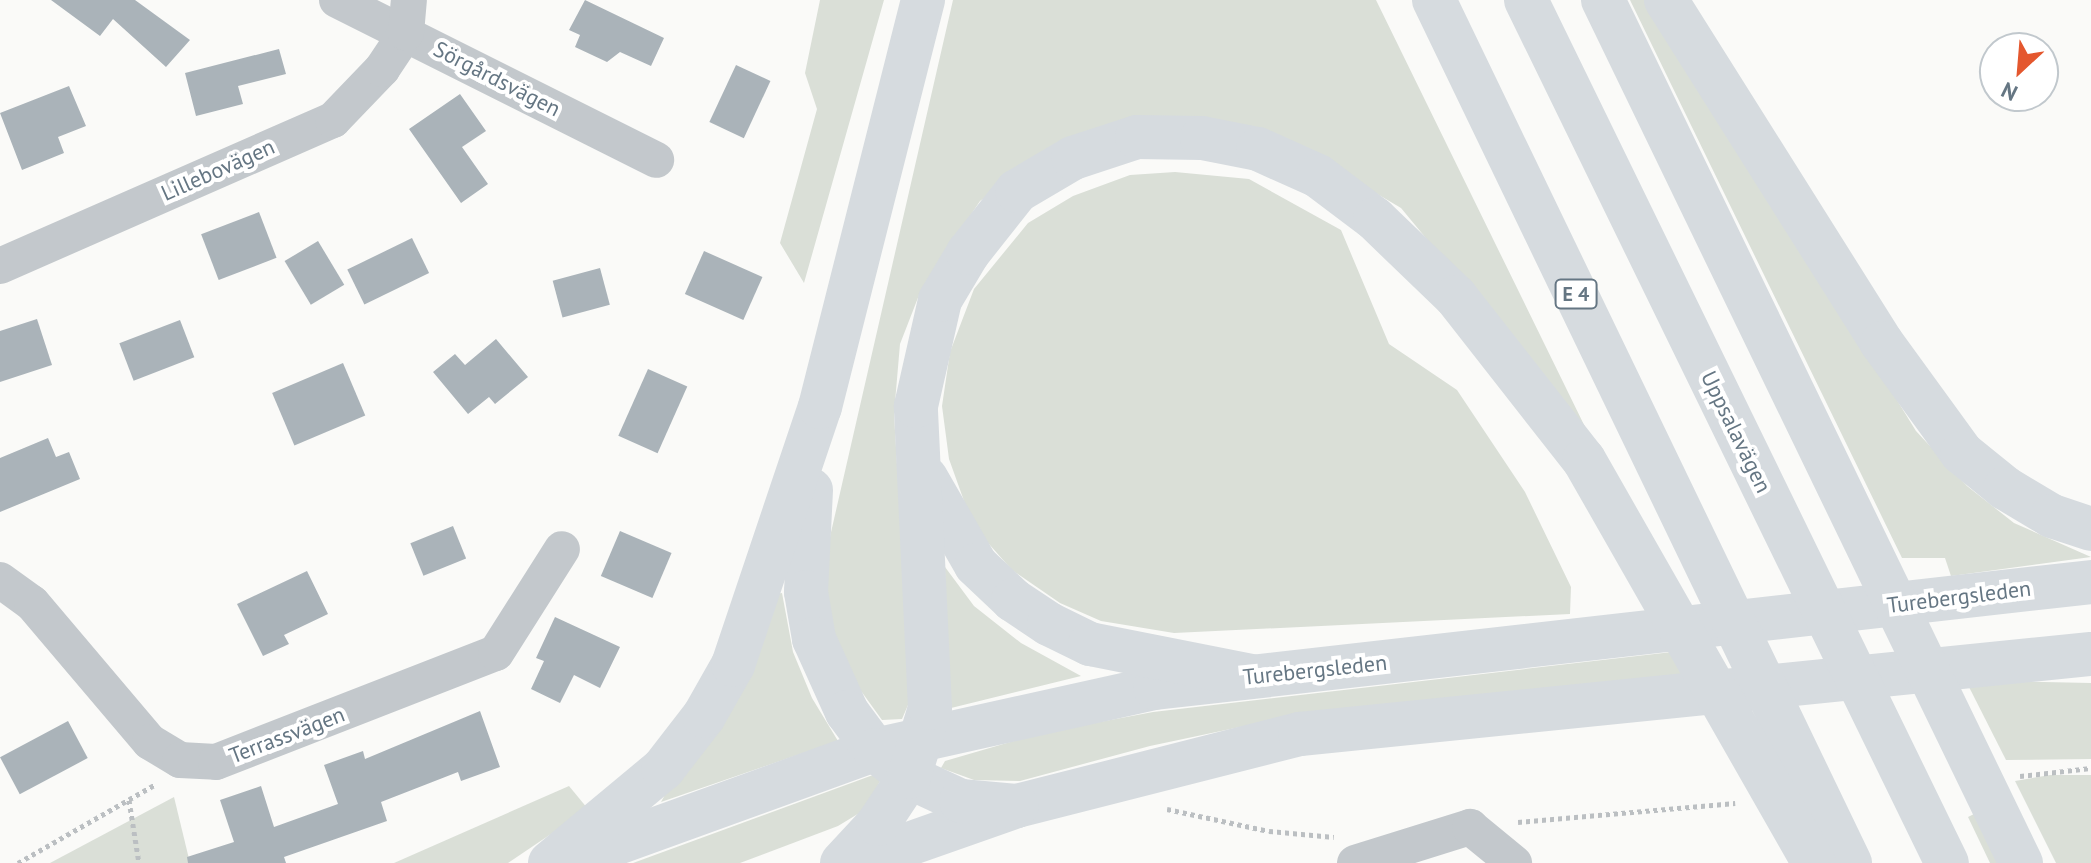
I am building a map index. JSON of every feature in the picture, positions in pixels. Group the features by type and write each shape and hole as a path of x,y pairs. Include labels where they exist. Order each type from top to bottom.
{"main road":[{"path":"550,863 663,769 704,716 733,665 820,407 923,0"},
{"name":"E 4","path":"1434,0 1719,587 1810,820 1850,863"},
{"name":"Uppsalavägen","path":"1526,0 1947,863"},
{"path":"1603,0 1876,571 2021,863"},
{"path":"1666,0 1882,343 1962,453 2005,488 2052,516 2091,529"},
{"path":"842,863 878,824 917,757 930,708 916,406 940,300 968,253 1017,191 1073,158 1137,137 1202,138 1258,149 1318,176 1375,219 1456,297 1584,460 1669,602 1810,820 1814,863"},
{"path":"820,407 807,525 806,592 814,639 830,682 875,750"},
{"path":"918,464 976,565 1013,600 1049,624 1090,644 1252,676"},
{"name":"Turebergsleden","path":"917,757 1155,688 2091,582"},
{"path":"855,863 1017,806 1300,734 2091,654"},
{"path":"562,863 875,750 917,757 961,801 1017,806"}],"street":[{"name":"Sörgårdsvägen","path":"337,0 408,17 656,160"},
{"name":"Lillebovägen","path":"0,266 333,120 382,69 408,17"},
{"name":"Terrassvägen","path":"180,760 216,762 496,653 562,549"},
{"path":"0,580 32,603 150,742 180,760"},
{"path":"1351,850 1407,843 1470,827 1514,863"}],"path":[{"path":"18,863 164,779 180,760"},
{"path":"129,800 139,863"},
{"path":"1158,807 1351,850"}],"shaded area":[{"path":"820,0 884,0 804,283 780,243 817,109 805,73"},
{"path":"953,0 1376,0 1589,435 1401,208 1303,150 1054,150 980,201 921,290 900,344 894,414 911,698 902,719 882,720 856,684 835,639 826,591 829,541"},
{"path":"1630,0 1650,0 1916,431 1967,486 2014,523 2091,557 1951,576 1945,558 1902,558"},
{"path":"1175,172 1249,179 1341,230 1389,344 1457,390 1525,492 1571,587 1570,614 1174,633 1101,621 1060,603 1012,570 973,526 949,459 942,406 950,352 974,289 1028,223 1073,196 1130,175"},
{"path":"945,567 974,606 1021,643 1081,676 947,709"},
{"path":"782,593 793,652 812,698 838,741 661,802 776,594"},
{"path":"1672,652 1684,674 1306,713 1150,746 1020,781 974,780 941,768 945,761 1041,733 1153,712"},
{"path":"2004,681 2091,683 2091,759 2006,760 1969,687"},
{"path":"873,775 881,779 866,809 838,826 740,863 633,863"},
{"path":"2050,775 2091,775 2091,863 2056,863 2015,781"},
{"path":"569,786 588,809 508,863 394,863"},
{"path":"174,797 190,863 50,863"},
{"path":"1978,812 2004,863 1990,863 1968,817"}],"building":[{"path":"51,0 135,0 190,40 166,67 113,19 100,36"},
{"path":"585,0 664,38 651,66 620,52 607,62 575,47 580,35 569,30"},
{"path":"279,49 286,74 238,86 243,104 196,116 185,73"},
{"path":"736,65 770,81 744,138 709,122"},
{"path":"69,86 86,126 58,137 64,153 22,170 0,113"},
{"path":"460,94 486,131 462,147 488,184 461,203 409,129"},
{"path":"259,212 277,258 219,280 201,234"},
{"path":"412,238 429,273 364,305 347,270"},
{"path":"318,241 344,285 311,305 285,261"},
{"path":"704,251 762,277 743,320 685,294"},
{"path":"600,268 610,305 563,317 553,281"},
{"path":"37,319 52,365 0,382 0,331"},
{"path":"180,320 194,357 134,381 119,343"},
{"path":"496,339 528,377 495,404 489,397 468,414 433,372 455,354 465,365"},
{"path":"343,363 365,415 294,446 272,393"},
{"path":"648,369 687,386 658,453 618,436"},
{"path":"48,438 56,457 69,452 80,479 0,512 0,458"},
{"path":"453,526 466,558 423,576 410,543"},
{"path":"620,531 672,553 652,598 601,576"},
{"path":"307,571 328,614 284,635 289,644 263,656 237,604"},
{"path":"555,617 620,647 600,688 574,675 560,703 531,689 544,661 536,658"},
{"path":"480,711 500,767 461,781 458,772 381,802 387,821 284,857 286,863 188,863 187,857 234,842 220,800 261,786 274,827 338,804 324,765 363,751 365,759"},
{"path":"68,721 88,758 20,794 0,757"}]}
